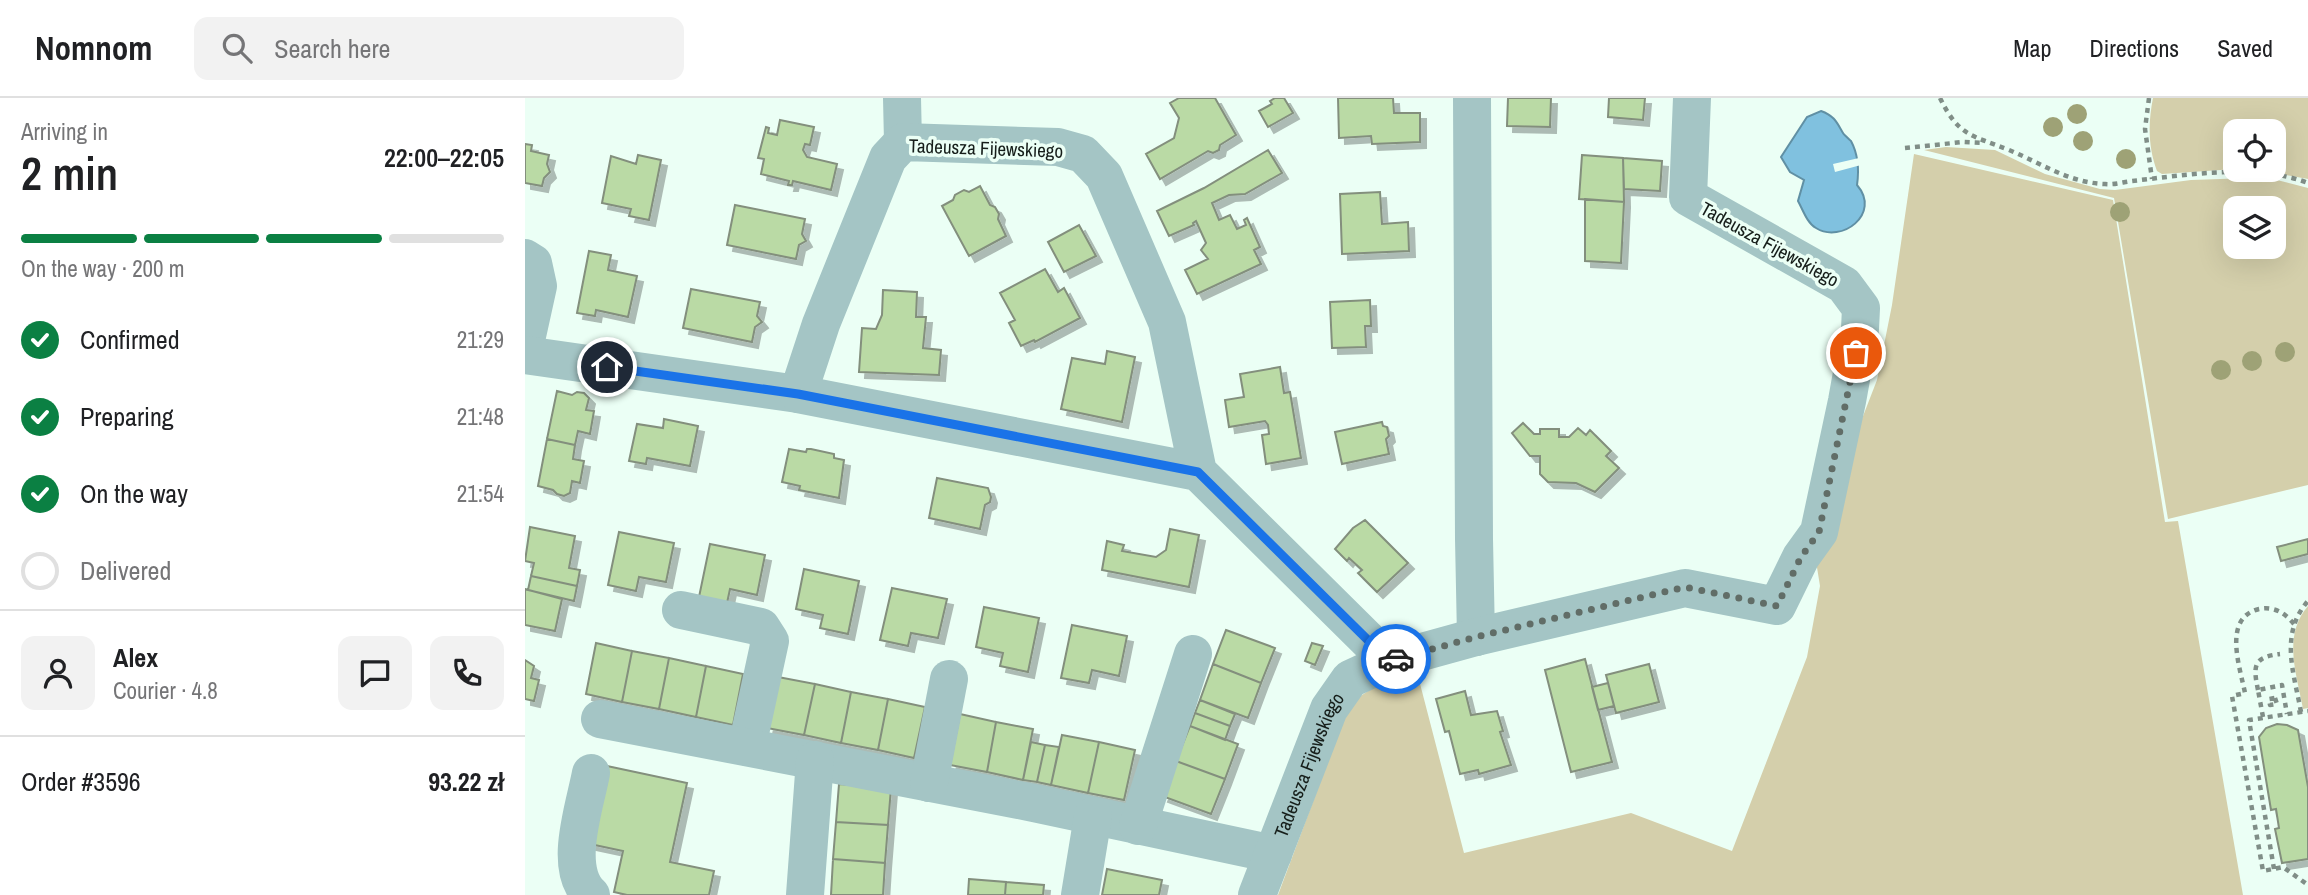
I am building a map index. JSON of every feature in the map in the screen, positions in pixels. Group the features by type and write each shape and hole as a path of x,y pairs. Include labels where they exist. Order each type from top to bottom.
{"street":[{"path":"902,98 903,142"},
{"path":"1472,98 1476,637"},
{"name":"Tadeusza Fijewskiego","path":"1257,895 1329,709 1350,679 1389,661 1476,637 1685,587 1777,606 1801,557 1819,532 1851,377 1861,308 1845,285 1688,197 1692,98"},
{"name":"Tadeusza Fijewskiego","path":"798,394 821,324 888,158 903,142 1058,147 1083,153 1104,176 1167,322 1198,472"},
{"path":"525,258 533,263 538,286 525,345"},
{"path":"525,355 798,394 1198,472 1389,661"},
{"path":"681,610 761,627 769,641 747,747"},
{"path":"1137,826 1193,654"},
{"path":"929,783 949,679"},
{"path":"600,719 1273,854"},
{"path":"805,895 815,761"},
{"path":"591,773 575,853 578,873 591,895"},
{"path":"1080,895 1093,816"}],"path":[{"path":"1940,98 1953,123 1963,132 2011,150 2047,169 2080,180 2106,184 2182,176 2255,173 2295,178 2308,183"},
{"path":"2149,98 2145,129 2152,179"},
{"path":"1905,148 1963,142 1987,143"},
{"path":"2301,712 2290,647 2294,624 2308,601"},
{"path":"2294,624 2277,610 2257,610 2241,621 2236,637 2245,693 2232,696 2263,871 2283,867 2308,885"},
{"path":"2263,718 2255,673 2256,664 2264,657 2280,654"},
{"path":"2258,690 2282,685 2287,714"},
{"path":"2260,704 2285,699"},
{"path":"2273,703 2275,716"},
{"path":"2274,869 2249,719 2308,711"}],"shaded area":[{"path":"2153,98 2308,98 2308,179 2286,175 2286,119 2223,119 2223,170 2162,174 2157,171 2150,144"},
{"path":"1946,147 1995,150 2045,174 2100,189 2115,190 2191,180 2223,179 2223,182 2285,182 2308,188 2308,485 2168,519 2114,198 1924,150"},
{"path":"1914,154 2113,200 2165,522 2178,521 2243,895 1278,895 1345,716 1359,697 1374,687 1418,676 1464,853 1631,813 1732,851 1807,657 1820,586 1815,555 1829,504 1877,380 1892,305"},
{"path":"2308,606 2308,708 2303,709 2293,643 2295,630"}],"water":[{"path":"1821,111 1833,118 1851,141 1857,163 1857,185 1865,206 1862,216 1855,223 1836,232 1826,232 1810,223 1798,201 1804,180 1790,172 1781,157 1807,117"}],"pier":[{"path":"1859,158 1861,165 1835,172 1833,164"}],"building":[{"path":"1179,98 1215,98 1236,135 1220,145 1219,150 1213,153 1208,151 1160,179 1146,154 1174,138 1179,118 1170,103"},
{"path":"1284,98 1293,113 1268,127 1259,111 1272,104 1270,101"},
{"path":"1338,98 1393,98 1394,113 1420,113 1420,142 1372,144 1371,136 1339,138"},
{"path":"1508,98 1551,98 1550,127 1507,126"},
{"path":"1609,98 1645,98 1643,120 1608,117"},
{"path":"780,120 814,127 810,145 805,144 803,150 807,157 837,164 831,190 793,181 792,185 788,185 789,181 761,174 764,159 758,158 766,127 769,128 768,133 777,135"},
{"path":"525,144 532,145 531,151 549,155 547,164 550,172 544,178 542,186 525,183"},
{"path":"1268,150 1282,173 1245,194 1229,195 1212,203 1219,220 1230,215 1237,229 1246,225 1244,220 1247,218 1260,247 1254,250 1261,264 1197,294 1185,270 1208,259 1201,250 1206,243 1196,221 1194,225 1169,236 1157,211 1204,188"},
{"path":"638,155 661,160 649,220 629,216 631,209 602,203 611,156 636,164"},
{"path":"1582,155 1623,158 1624,202 1579,199"},
{"path":"1623,158 1662,161 1660,191 1624,189"},
{"path":"980,186 990,205 995,207 999,214 998,219 1006,236 969,256 942,206 964,190 969,192"},
{"path":"1380,192 1382,224 1408,222 1409,251 1342,254 1340,194"},
{"path":"1585,199 1624,202 1621,263 1585,261"},
{"path":"735,205 805,219 802,234 806,241 799,245 796,259 727,245"},
{"path":"1079,225 1096,256 1064,272 1048,242"},
{"path":"589,251 611,255 608,270 637,276 628,317 596,310 595,316 577,313"},
{"path":"1045,269 1058,292 1064,288 1080,318 1035,342 1034,340 1021,346 1009,323 1015,320 1000,293"},
{"path":"691,289 760,302 757,316 762,322 755,327 752,342 683,328"},
{"path":"883,290 917,292 916,317 926,317 923,348 941,350 939,375 859,372 862,328 876,329 882,315"},
{"path":"1370,300 1371,326 1365,326 1366,347 1332,348 1330,302"},
{"path":"1107,351 1135,357 1122,422 1061,409 1072,358 1105,364"},
{"path":"1280,367 1284,393 1290,392 1301,458 1266,464 1262,435 1269,434 1268,425 1265,421 1229,427 1225,400 1244,397 1240,374"},
{"path":"557,391 572,395 577,392 584,393 589,398 586,410 594,411 590,434 578,431 575,445 547,439"},
{"path":"664,419 698,426 690,466 647,458 646,464 629,461 637,424 663,428"},
{"path":"1382,422 1383,426 1387,427 1389,436 1386,439 1389,454 1342,464 1335,432"},
{"path":"1523,423 1534,434 1540,434 1540,429 1559,429 1559,437 1569,437 1578,428 1586,435 1590,430 1611,451 1606,456 1619,468 1595,492 1576,483 1548,482 1540,474 1540,456 1530,456 1512,433"},
{"path":"547,439 575,445 573,459 584,461 580,483 572,481 570,493 564,496 538,486"},
{"path":"789,449 806,452 811,449 834,454 834,458 844,460 839,498 799,490 800,486 782,482"},
{"path":"937,478 988,488 991,497 990,502 985,505 980,529 929,518"},
{"path":"1365,520 1408,563 1377,592 1358,573 1362,570 1349,558 1347,561 1335,549 1353,528"},
{"path":"530,527 575,536 569,568 580,570 577,586 531,576 534,563 525,561"},
{"path":"1170,529 1199,535 1189,587 1102,570 1107,541 1124,545 1122,551 1156,557 1166,550"},
{"path":"619,532 674,543 666,582 639,577 636,591 608,585"},
{"path":"2308,539 2308,554 2281,561 2277,547"},
{"path":"710,544 765,555 757,595 730,589 727,603 699,597"},
{"path":"804,569 859,581 848,634 820,628 823,615 796,609"},
{"path":"531,576 577,586 574,601 528,590"},
{"path":"892,588 947,599 938,638 911,633 908,646 880,640"},
{"path":"525,589 562,599 555,631 525,625"},
{"path":"984,607 1039,618 1028,672 1000,666 1003,653 976,647"},
{"path":"1072,625 1127,636 1119,676 1092,670 1089,683 1061,678"},
{"path":"1226,630 1275,648 1261,683 1213,664"},
{"path":"596,643 632,651 622,702 586,694"},
{"path":"1312,643 1323,646 1315,665 1305,661"},
{"path":"632,651 669,658 659,709 622,702"},
{"path":"669,658 706,666 696,717 659,709"},
{"path":"1585,659 1612,762 1571,772 1545,670"},
{"path":"525,660 534,666 531,678 539,680 534,701 525,699"},
{"path":"1213,664 1261,683 1248,718 1200,700"},
{"path":"1649,664 1659,702 1616,713 1606,675"},
{"path":"706,666 743,674 733,725 696,717"},
{"path":"778,677 815,684 804,735 767,728"},
{"path":"1608,683 1614,706 1598,710 1592,687"},
{"path":"815,684 851,692 841,743 804,735"},
{"path":"1465,691 1471,715 1497,711 1503,731 1500,732 1511,765 1479,774 1478,770 1460,774 1449,731 1445,732 1436,699"},
{"path":"851,692 888,699 878,750 841,743"},
{"path":"888,699 925,707 914,758 878,750"},
{"path":"1200,700 1235,714 1230,726 1195,713"},
{"path":"1195,713 1230,726 1225,740 1190,726"},
{"path":"960,714 996,722 987,772 950,765"},
{"path":"996,722 1033,729 1023,780 987,772"},
{"path":"2277,724 2298,730 2308,787 2308,859 2282,863 2275,829 2279,828 2276,809 2271,810 2259,737 2266,728"},
{"path":"1190,726 1238,744 1225,779 1176,761"},
{"path":"1062,735 1099,742 1088,793 1051,785"},
{"path":"1031,742 1045,745 1037,782 1023,780"},
{"path":"1099,742 1135,750 1124,800 1088,793"},
{"path":"1045,745 1059,747 1051,785 1037,782"},
{"path":"1176,761 1225,779 1211,814 1162,796"},
{"path":"607,766 687,783 670,862 714,871 709,895 627,895 614,892 623,851 590,844"},
{"path":"839,784 891,788 888,825 836,822"},
{"path":"836,822 888,825 885,863 833,859"},
{"path":"833,859 885,863 883,895 831,895"},
{"path":"1107,869 1162,880 1159,895 1102,895"},
{"path":"969,879 1006,882 1005,895 968,895"},
{"path":"1006,882 1044,885 1043,895 1005,895"}],"way so far":[{"path":"1396,659 1685,587 1777,606 1801,557 1819,532 1856,353"}],"route":[{"path":"607,367 798,394 1198,472 1389,661 1396,659"}]}
